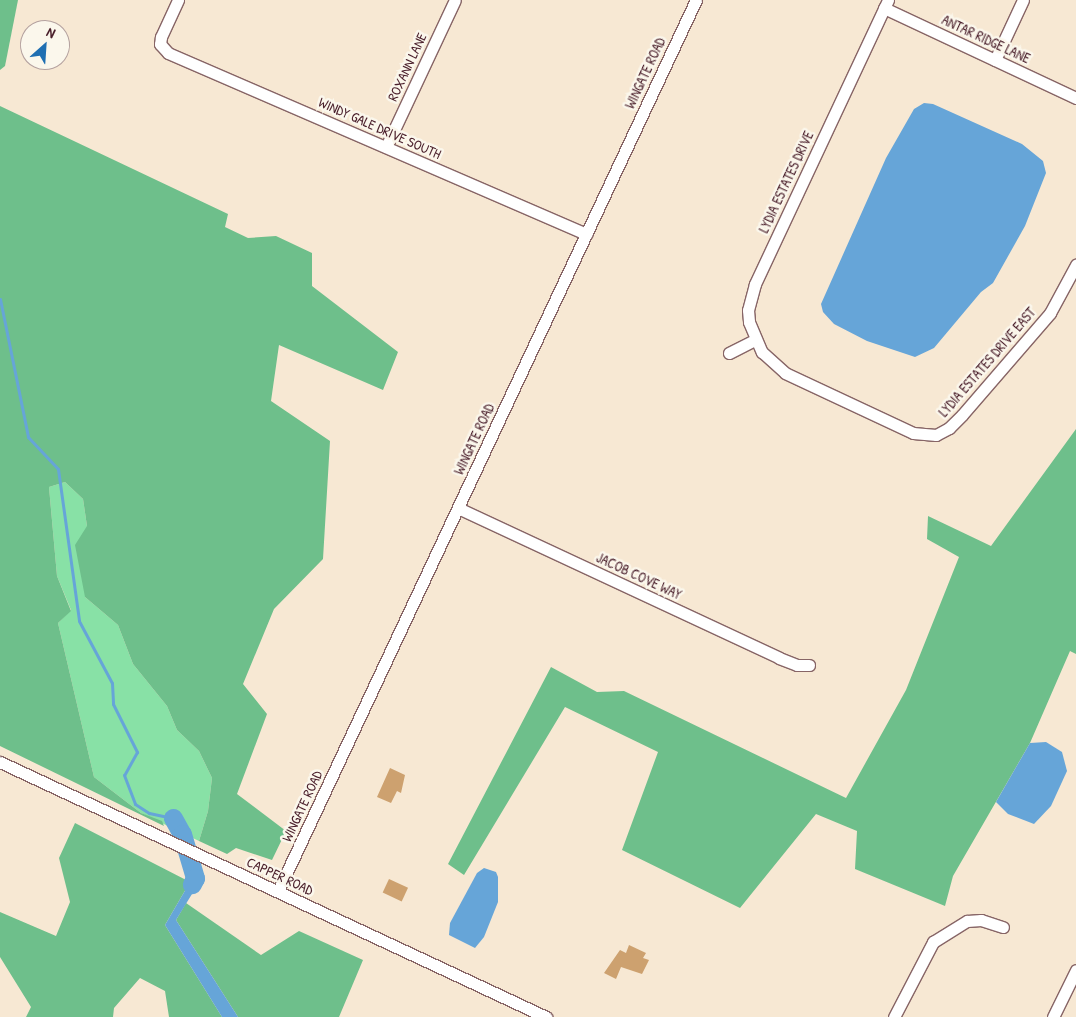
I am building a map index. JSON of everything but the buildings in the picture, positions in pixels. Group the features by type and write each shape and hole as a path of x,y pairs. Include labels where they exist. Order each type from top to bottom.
{"street":[{"name":"WINDY GALE DRIVE SOUTH","path":"178,0 161,37 163,48 586,234"},
{"name":"ROXANN LANE","path":"386,147 455,0"},
{"name":"WINGATE ROAD","path":"278,891 696,0"},
{"path":"995,60 1023,0"},
{"name":"ANTAR RIDGE LANE","path":"886,4 995,60 1076,98"},
{"name":"LYDIA ESTATES DRIVE","path":"785,373 772,364 755,340 748,310 754,284 886,4"},
{"name":"LYDIA ESTATES DRIVE EAST","path":"785,373 914,433 936,435 949,428 962,415 1050,313 1076,264"},
{"path":"729,354 755,340"},
{"name":"JACOB COVE WAY","path":"458,508 779,658 797,665 809,665"},
{"name":"CAPPER ROAD","path":"1,766 278,891 546,1017"},
{"path":"894,1017 933,942 967,921 981,920 1003,927"},
{"path":"1053,1017 1076,970"}],"green space":[{"path":"0,0 18,0 5,66 0,70"},
{"path":"0,106 228,214 225,227 248,238 276,236 312,253 312,286 398,352 383,390 279,345 271,401 330,441 323,559 274,609 243,684 267,714 237,794 286,831 272,860 236,848 227,854 199,841 208,811 212,778 199,751 177,730 167,706 133,664 118,625 85,597 75,545 87,526 83,499 65,482 49,487 57,576 71,611 58,623 94,777 141,813 162,821 164,826 0,746"},
{"path":"1076,429 1076,654 1070,651 1030,743 953,876 945,906 855,869 857,831 816,814 740,908 622,850 658,752 565,707 464,875 448,864 551,667 597,692 624,691 846,798 906,690 959,557 927,539 928,516 991,546"},
{"path":"65,482 83,499 87,526 85,597 118,625 133,664 167,706 177,730 199,751 212,778 208,811 199,841 141,813 94,777 58,623 71,610 57,576 49,487"},
{"path":"75,823 190,882 165,925 222,1017 169,1017 165,991 140,978 114,1008 113,1017 26,1017 31,1007 0,957 0,912 56,936 70,902 59,858"},
{"path":"186,903 261,955 299,931 363,960 339,1017 238,1017 176,920"}],"water":[{"path":"924,103 933,104 1022,144 1043,161 1046,173 1025,226 993,283 981,292 934,348 915,357 867,341 834,324 823,312 821,304 886,158 914,109"},
{"path":"1046,742 1062,752 1067,771 1051,806 1034,824 1008,814 996,802 1030,743"},
{"path":"188,860 199,865 200,881 176,920 238,1017 222,1017 165,925 190,882"},
{"path":"484,868 496,872 498,877 498,902 484,937 475,948 449,935 450,923 477,873"}],"waterway":[{"path":"0,299 28,437 58,469 79,621 112,683 113,704 137,752 124,775 135,804 149,813 173,818"},
{"path":"173,818 182,834 195,878 192,884"}]}
